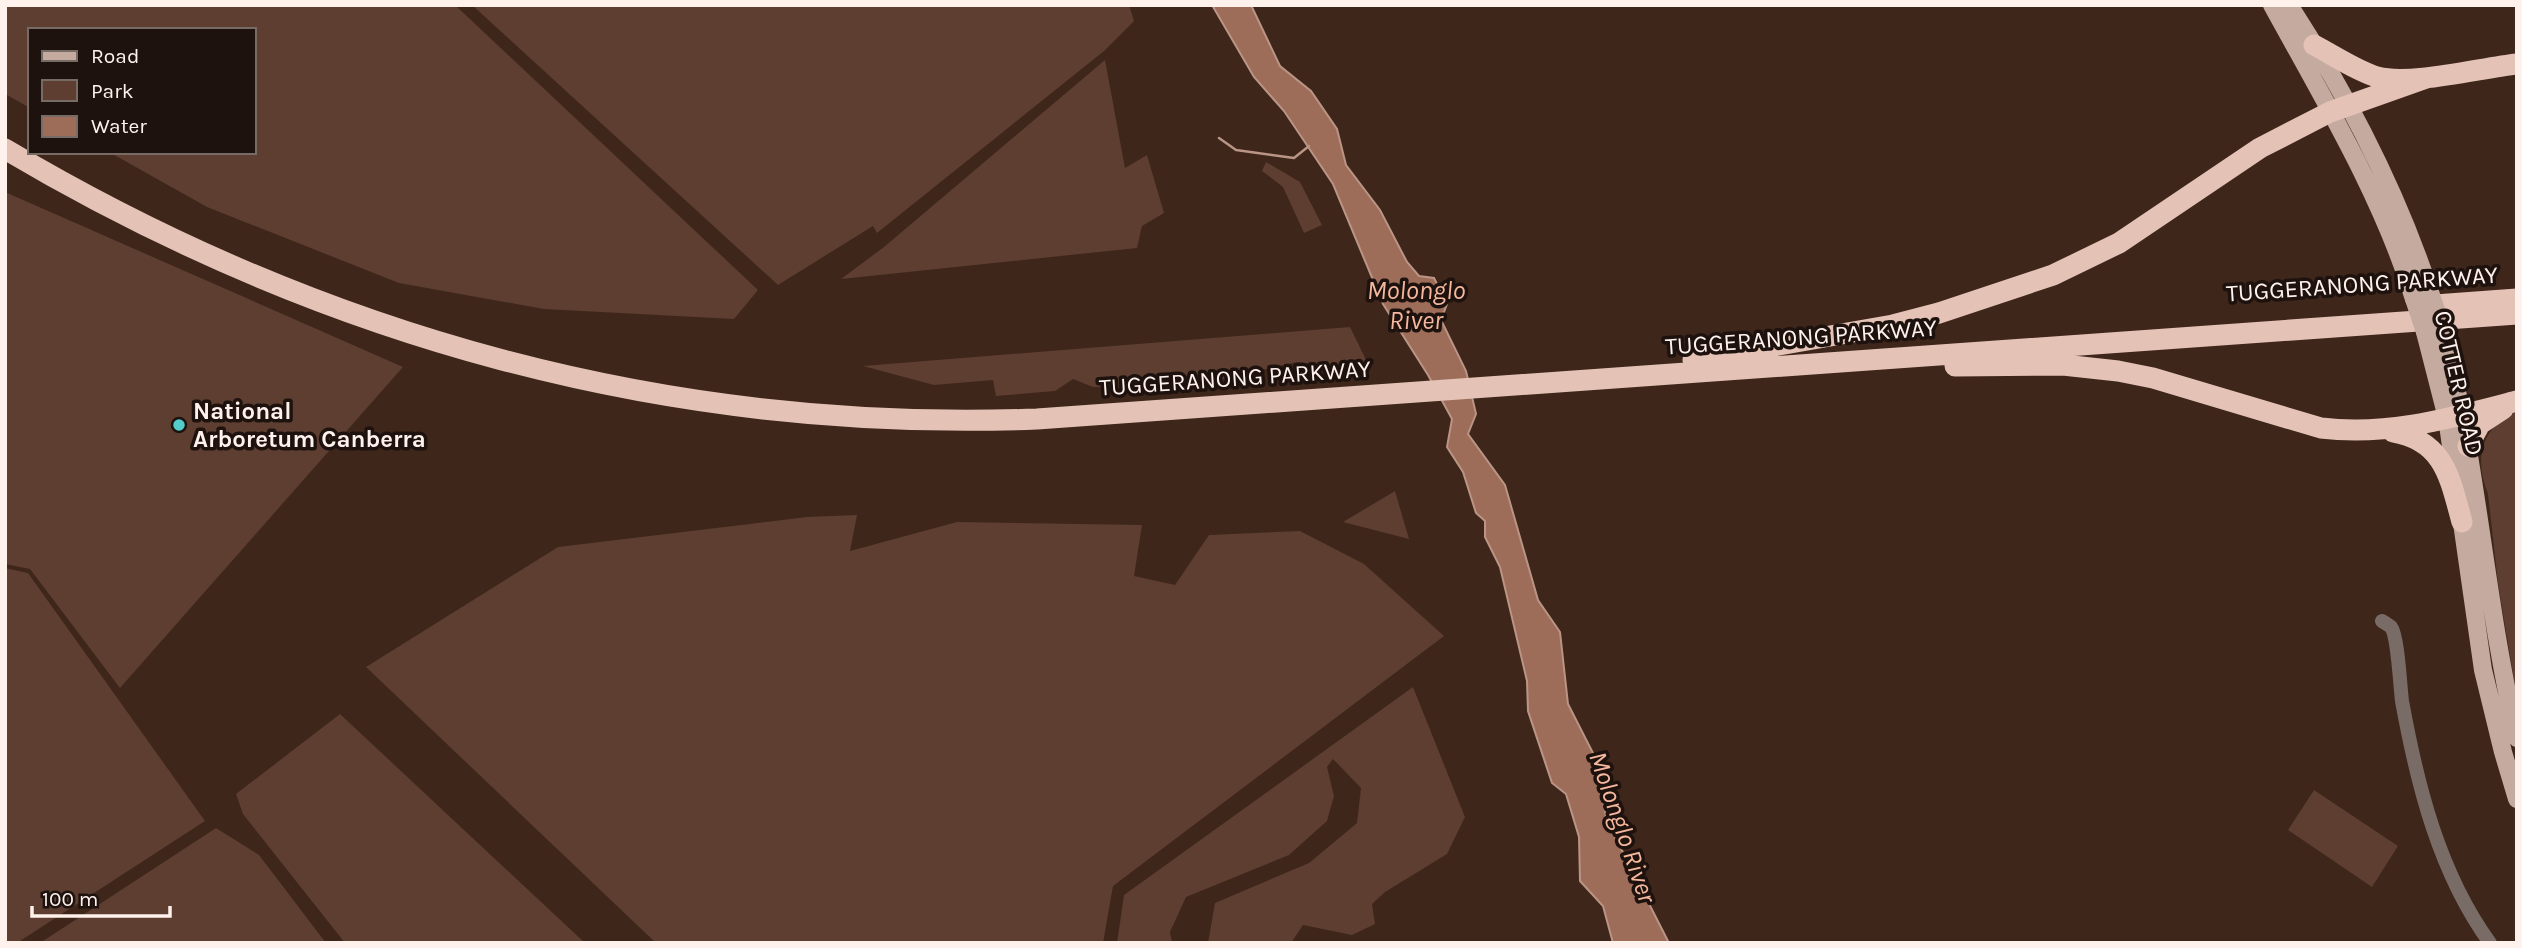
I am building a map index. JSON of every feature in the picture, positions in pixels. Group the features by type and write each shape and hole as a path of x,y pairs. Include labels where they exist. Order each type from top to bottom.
{"highway":[{"path":"2314,45 2379,78 2426,78 2517,65"},
{"path":"1691,360 1893,325 1939,313 2053,275 2119,243 2260,148 2340,109 2426,78"},
{"path":"5,135 28,148"},
{"name":"TUGGERANONG PARKWAY","path":"5,149 67,186 217,261 373,322 455,348 616,387 770,410 910,421 1037,419 1317,393 1578,373 1691,360 2517,299"},
{"name":"TUGGERANONG PARKWAY","path":"39,154 183,231 344,298 428,327 512,350 672,384 811,402 941,408 1317,393"},
{"name":"TUGGERANONG PARKWAY","path":"1578,373 1645,374 2517,314"},
{"path":"1645,374 2063,365 2118,371 2153,378 2321,428 2383,430 2421,440 2434,452 2448,474 2462,522"},
{"path":"2383,430 2517,401"},
{"path":"2468,446 2480,424 2517,401"}],"main road":[{"name":"COTTER ROAD","path":"2272,5 2340,109"},
{"name":"COTTER ROAD","path":"2289,5 2314,45 2393,237 2423,298 2434,331 2455,416 2468,446 2504,680 2517,738"},
{"name":"COTTER ROAD","path":"2455,416 2462,522 2483,670 2502,752 2517,799"}],"street":[{"path":"2382,621 2391,626 2395,637 2408,735 2428,811 2457,886 2490,943"}],"green space":[{"path":"5,5 455,5 758,290 734,319 544,309 399,283 207,207 113,154 256,154 256,28 28,28 28,107 5,94"},
{"path":"472,5 1129,5 1134,21 1104,51 877,233 873,226 778,285"},
{"path":"1105,60 1125,168 1147,155 1164,213 1142,226 1137,248 841,279 884,247"},
{"path":"1266,162 1300,182 1322,225 1304,233 1283,187 1262,171"},
{"name":"National Arboretum Canberra","path":"5,192 403,367 120,688 30,569 5,564"},
{"path":"1350,327 1369,366 1342,367 1297,362 1206,383 1163,377 1139,388 1093,387 1073,379 1055,391 996,396 993,380 934,385 863,366"},
{"path":"2517,411 2517,698 2481,457 2483,446 2495,426"},
{"path":"1395,491 1409,539 1343,522"},
{"path":"857,515 850,551 957,522 1142,525 1134,576 1175,585 1209,535 1300,531 1364,564 1444,636 1113,886 1103,943 656,943 366,667 558,547 807,517"},
{"path":"5,568 28,573 205,821 17,943 5,943"},
{"path":"1413,687 1465,817 1447,854 1385,892 1372,904 1375,924 1352,935 1303,925 1291,943 1208,943 1215,903 1309,863 1357,823 1361,788 1333,759 1327,767 1334,796 1327,821 1289,855 1186,897 1170,932 1172,943 1117,943 1124,895"},
{"path":"340,714 585,943 345,943 243,814 236,794"},
{"path":"2314,790 2398,846 2372,887 2288,830"},
{"path":"216,828 259,855 326,943 40,943"}],"water":[{"name":"Molonglo River","path":"1212,5 1251,5 1280,66 1311,91 1337,129 1346,165 1380,210 1407,262 1419,276 1434,278 1447,304 1441,320 1466,371 1476,414 1468,434 1505,485 1538,600 1560,632 1568,704 1593,753 1607,821 1669,943 1613,943 1603,906 1580,881 1579,837 1566,794 1552,783 1528,711 1527,681 1500,567 1485,537 1485,521 1476,513 1463,472 1447,447 1452,419 1383,304 1333,184 1284,111 1254,77"}],"waterway":[{"path":"1219,138 1236,150 1294,158 1309,146"}],"place":[{"name":"National Arboretum Canberra","path":"179,425"}]}
